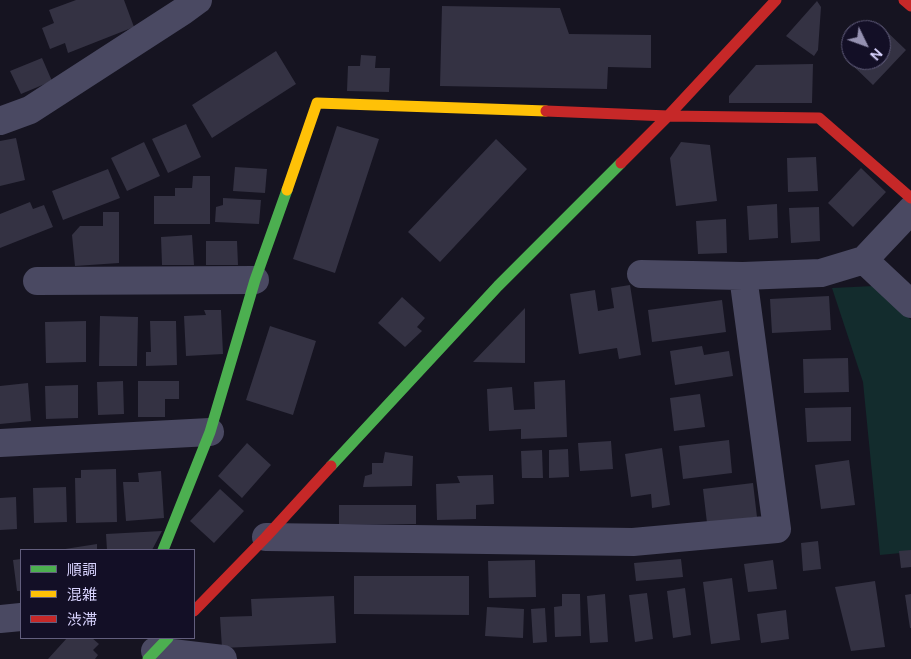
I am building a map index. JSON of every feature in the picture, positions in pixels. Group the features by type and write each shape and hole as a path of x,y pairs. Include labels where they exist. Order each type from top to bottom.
{"street":[{"path":"0,121 30,110 198,0"},
{"path":"199,601 266,537 498,286 668,116 776,0"},
{"path":"904,0 911,6"},
{"path":"163,549 210,432 256,280 317,103 668,116 819,118 911,198"},
{"path":"641,274 743,276 821,273 864,260 911,210"},
{"path":"864,260 911,304"},
{"path":"266,537 633,542 777,529 743,276"},
{"path":"37,281 256,280"},
{"path":"0,443 210,432"},
{"path":"0,619 20,617"},
{"path":"157,649 222,659"}],"green space":[{"path":"874,286 911,320 911,552 880,555 863,382 832,288"}],"building":[{"path":"76,0 124,0 134,27 68,53 65,43 50,49 42,28 54,23 49,10"},
{"path":"817,1 821,7 818,50 814,56 786,36"},
{"path":"442,6 560,8 569,34 651,35 651,68 608,67 607,89 440,86"},
{"path":"891,36 906,50 891,66"},
{"path":"276,51 296,84 212,138 192,105"},
{"path":"361,55 376,56 375,68 390,68 389,92 347,91 348,66 360,66"},
{"path":"42,58 52,81 21,94 10,71"},
{"path":"813,64 812,103 729,103 729,96 756,65"},
{"path":"857,70 887,70 873,85"},
{"path":"186,124 201,157 168,173 152,139"},
{"path":"337,126 379,139 335,273 293,259"},
{"path":"16,138 25,180 0,186 0,141"},
{"path":"496,139 527,169 440,262 408,232"},
{"path":"144,142 160,176 127,191 111,158"},
{"path":"681,142 710,145 717,201 676,206 670,158"},
{"path":"816,157 818,191 788,192 787,158"},
{"path":"235,167 267,169 265,193 233,191"},
{"path":"861,168 886,192 853,227 828,203"},
{"path":"108,169 120,198 63,220 52,191"},
{"path":"193,176 210,176 210,224 154,224 154,196 175,196 175,188 192,188"},
{"path":"223,198 261,200 259,224 215,222 216,207 223,205"},
{"path":"30,202 33,209 44,205 53,227 0,248 0,214"},
{"path":"777,204 778,238 749,240 747,206"},
{"path":"819,207 820,241 791,243 789,208"},
{"path":"103,212 119,212 119,263 75,266 72,235 80,226 103,226"},
{"path":"726,219 727,253 698,254 696,221"},
{"path":"192,235 194,265 162,265 161,237"},
{"path":"206,241 237,241 238,265 206,265"},
{"path":"630,285 641,355 619,359 617,348 579,354 570,294 595,290 598,311 614,308 611,288"},
{"path":"829,296 831,330 772,333 770,299"},
{"path":"402,297 425,318 417,327 422,331 405,347 378,323"},
{"path":"722,300 726,332 652,342 648,310"},
{"path":"525,308 525,363 473,362"},
{"path":"204,310 221,310 223,354 186,356 184,316 206,315"},
{"path":"100,316 138,317 137,366 99,366"},
{"path":"86,321 86,362 46,363 45,322"},
{"path":"150,321 176,321 177,365 146,366 146,352 151,352"},
{"path":"270,326 316,341 293,415 246,400"},
{"path":"702,346 704,355 729,351 733,376 675,385 670,351"},
{"path":"848,358 849,392 804,393 803,359"},
{"path":"565,380 567,437 521,439 521,429 489,431 487,389 512,387 514,410 535,409 534,382"},
{"path":"123,381 124,414 98,415 97,382"},
{"path":"138,381 179,381 179,399 165,399 165,417 138,417"},
{"path":"28,383 31,421 0,424 0,386"},
{"path":"78,385 78,418 46,419 45,386"},
{"path":"700,394 705,427 674,431 670,398"},
{"path":"851,407 851,441 807,442 805,408"},
{"path":"729,440 732,473 683,479 679,446"},
{"path":"611,441 613,469 580,471 578,443"},
{"path":"247,443 271,465 242,498 218,476"},
{"path":"662,448 670,505 652,508 651,494 631,497 625,454"},
{"path":"568,449 569,477 549,478 549,450"},
{"path":"542,450 543,478 522,478 521,451"},
{"path":"385,452 413,456 412,486 363,487 365,476 372,474 372,463 383,463"},
{"path":"849,460 855,505 821,509 815,465"},
{"path":"116,469 117,522 76,523 75,478 81,478 81,470"},
{"path":"161,471 164,518 126,521 123,482 139,482 138,473"},
{"path":"493,475 494,504 476,505 476,519 437,520 436,484 460,483 457,476"},
{"path":"753,483 757,517 707,523 703,489"},
{"path":"66,487 67,522 34,523 33,488"},
{"path":"220,489 244,511 214,543 190,521"},
{"path":"16,497 17,529 0,530 0,498"},
{"path":"339,505 416,505 416,524 339,524"},
{"path":"162,531 153,549 107,549 106,534"},
{"path":"818,541 821,569 803,571 801,543"},
{"path":"97,544 97,549 65,549"},
{"path":"911,550 911,567 901,568 899,551"},
{"path":"20,559 20,591 17,591 13,560"},
{"path":"681,559 683,577 636,581 634,563"},
{"path":"535,560 536,597 489,598 488,561"},
{"path":"773,560 777,589 748,592 744,564"},
{"path":"354,576 469,576 469,615 354,614"},
{"path":"732,578 740,640 711,644 703,582"},
{"path":"875,581 885,647 851,651 835,587"},
{"path":"685,588 691,635 673,638 667,591"},
{"path":"647,593 653,639 635,642 629,595"},
{"path":"562,594 580,594 581,636 555,637 554,607 562,606"},
{"path":"605,594 608,642 590,643 587,596"},
{"path":"911,594 911,628 910,628 905,595"},
{"path":"334,596 336,643 222,648 220,617 252,616 251,599"},
{"path":"487,607 524,609 523,638 485,636"},
{"path":"545,608 547,642 533,643 531,609"},
{"path":"786,610 789,639 761,643 757,614"},
{"path":"66,639 93,639 99,644 93,650 98,655 95,659 48,659"}],"traffic: fast":[{"path":"331,466 498,286 621,163"},
{"path":"163,549 210,432 255,280 287,190"},
{"path":"148,659 167,639"}],"traffic: slow":[{"path":"287,190 317,103 546,111"}],"traffic: jam":[{"path":"621,163 668,116 776,0"},
{"path":"904,0 911,6"},
{"path":"546,111 668,116 819,118 911,198"},
{"path":"195,610 266,537 331,466"}]}
